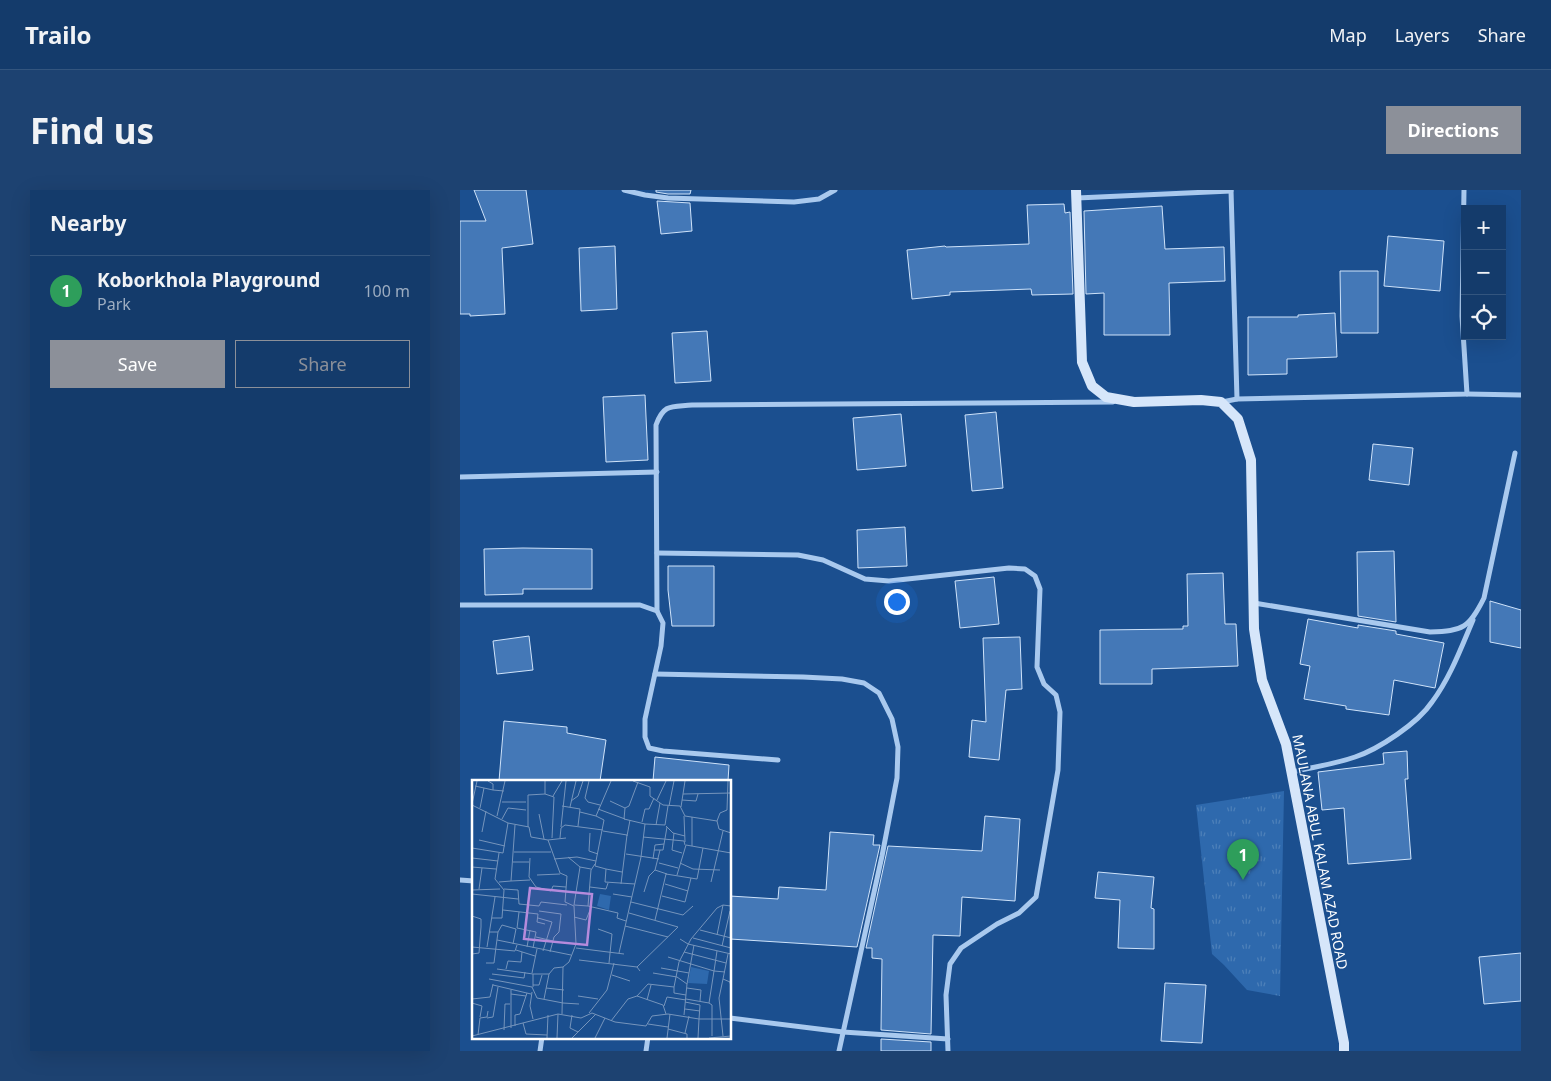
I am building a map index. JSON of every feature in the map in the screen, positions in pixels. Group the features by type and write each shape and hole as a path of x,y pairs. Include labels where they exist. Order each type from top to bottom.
{"street":[{"path":"624,190 668,198 794,202 819,199 835,190"},
{"path":"1464,190 1462,316 1467,394"},
{"path":"1134,402 1106,397 1092,386 1082,362 1076,194 1231,191 1237,399"},
{"path":"778,760 663,751 649,748 645,737 645,719 661,646 663,624 657,611 656,425 661,413 669,407 692,405 1201,400 1221,402 1237,399 1467,394 1521,395"},
{"name":"MAULANA ABUL KALAM AZAD ROAD","path":"1221,402 1238,419 1251,460 1254,629 1262,680 1286,744 1344,1051"},
{"path":"1292,772 1354,758 1376,748 1412,723 1431,704 1444,684 1484,598 1515,453"},
{"path":"460,476 657,472"},
{"path":"657,553 798,555 824,560 865,578 889,581 1009,568 1025,569 1035,576 1040,589 1037,667 1044,684 1056,695 1060,712 1060,737 1055,794 1036,897 1019,913 997,924 961,948 950,964 946,995 948,1051"},
{"path":"1254,603 1430,632 1449,632 1466,626 1475,616"},
{"path":"460,604 640,605 657,611"},
{"path":"655,674 842,679 864,683 879,693 892,719 898,747 897,778 882,856 839,1051"},
{"path":"731,1018 843,1032 948,1039"},
{"path":"540,1051 542,1038"},
{"path":"646,1051 648,1038"}],"green space":[{"path":"1284,791 1280,996 1247,990 1212,954 1196,805"}],"building":[{"path":"474,190 526,190 533,244 502,248 505,314 470,316 470,314 460,314 460,221 486,221"},
{"path":"656,190 691,190 690,194 668,194 656,192"},
{"path":"657,201 690,203 692,231 661,234"},
{"path":"1064,204 1065,213 1070,212 1073,294 1032,295 1031,289 950,292 950,295 912,299 907,250 945,246 1029,244 1027,205"},
{"path":"1162,206 1165,249 1224,247 1225,281 1169,283 1170,335 1104,335 1104,293 1086,294 1084,211"},
{"path":"1388,236 1444,241 1440,291 1384,286"},
{"path":"615,246 617,309 581,311 579,248"},
{"path":"1340,271 1378,271 1378,333 1341,333"},
{"path":"1335,313 1337,357 1287,359 1287,374 1248,375 1248,317 1298,317 1298,315"},
{"path":"707,331 711,381 675,383 672,333"},
{"path":"645,395 648,460 606,462 603,397"},
{"path":"996,412 1003,488 972,491 965,415"},
{"path":"901,414 906,466 857,470 853,418"},
{"path":"1373,444 1413,448 1409,485 1369,480"},
{"path":"905,527 907,566 858,568 857,530"},
{"path":"484,549 592,549 592,589 523,589 523,594 485,595"},
{"path":"1394,551 1396,622 1358,616 1357,552"},
{"path":"668,566 714,566 714,626 672,626 668,590"},
{"path":"1223,573 1225,624 1236,624 1238,666 1152,669 1152,684 1100,684 1100,630 1183,629 1183,626 1188,626 1187,574"},
{"path":"994,577 999,624 960,628 955,581"},
{"path":"1490,601 1521,610 1521,648 1490,642"},
{"path":"1308,619 1358,628 1358,625 1396,631 1396,634 1444,643 1435,688 1394,680 1389,715 1346,709 1346,706 1304,699 1310,666 1300,664"},
{"path":"529,636 533,670 497,674 493,641"},
{"path":"1020,637 1022,689 1006,690 999,760 969,757 972,720 986,722 983,638"},
{"path":"504,721 567,727 567,733 606,740 600,780 499,780"},
{"path":"1407,751 1408,779 1405,779 1411,859 1348,864 1344,808 1322,810 1318,772 1384,764 1383,753"},
{"path":"655,757 729,765 728,780 653,780"},
{"path":"985,816 1020,819 1015,901 962,897 960,936 933,935 931,1034 881,1030 882,959 872,958 872,948 866,948 888,846 982,851"},
{"path":"830,832 874,835 873,845 880,845 857,947 731,939 731,896 778,899 779,887 826,890"},
{"path":"1098,872 1154,877 1151,908 1154,909 1154,949 1118,948 1120,900 1095,898"},
{"path":"1521,953 1521,1001 1484,1004 1479,957"},
{"path":"1165,983 1206,985 1202,1043 1161,1041"},
{"path":"881,1039 931,1042 931,1051 881,1051"}],"place":[{"name":"Koborkhola Playground","path":"1243,880"}]}
